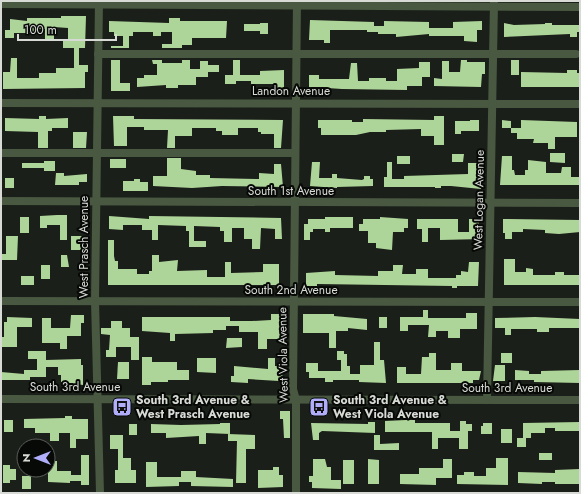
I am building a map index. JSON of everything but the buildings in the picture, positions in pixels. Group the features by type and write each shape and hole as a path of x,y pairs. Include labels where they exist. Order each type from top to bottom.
{"street":[{"name":"West Prasch Avenue","path":"99,3 96,301 100,493"},
{"name":"West Viola Avenue","path":"296,493 296,400 293,389 297,3"},
{"path":"1,4 494,4 580,7"},
{"name":"West Logan Avenue","path":"487,400 494,4"},
{"path":"98,54 494,56 576,54"},
{"name":"Landon Avenue","path":"1,103 580,104"},
{"path":"1,153 295,153"},
{"name":"South 1st Avenue","path":"1,201 580,203"},
{"name":"South 2nd Avenue","path":"1,301 580,302"},
{"name":"South 3rd Avenue","path":"1,399 580,400"}],"place":[{"name":"South 3rd Avenue & West Prasch Avenue","path":"122,407"},
{"name":"South 3rd Avenue & West Viola Avenue","path":"319,407"}]}
